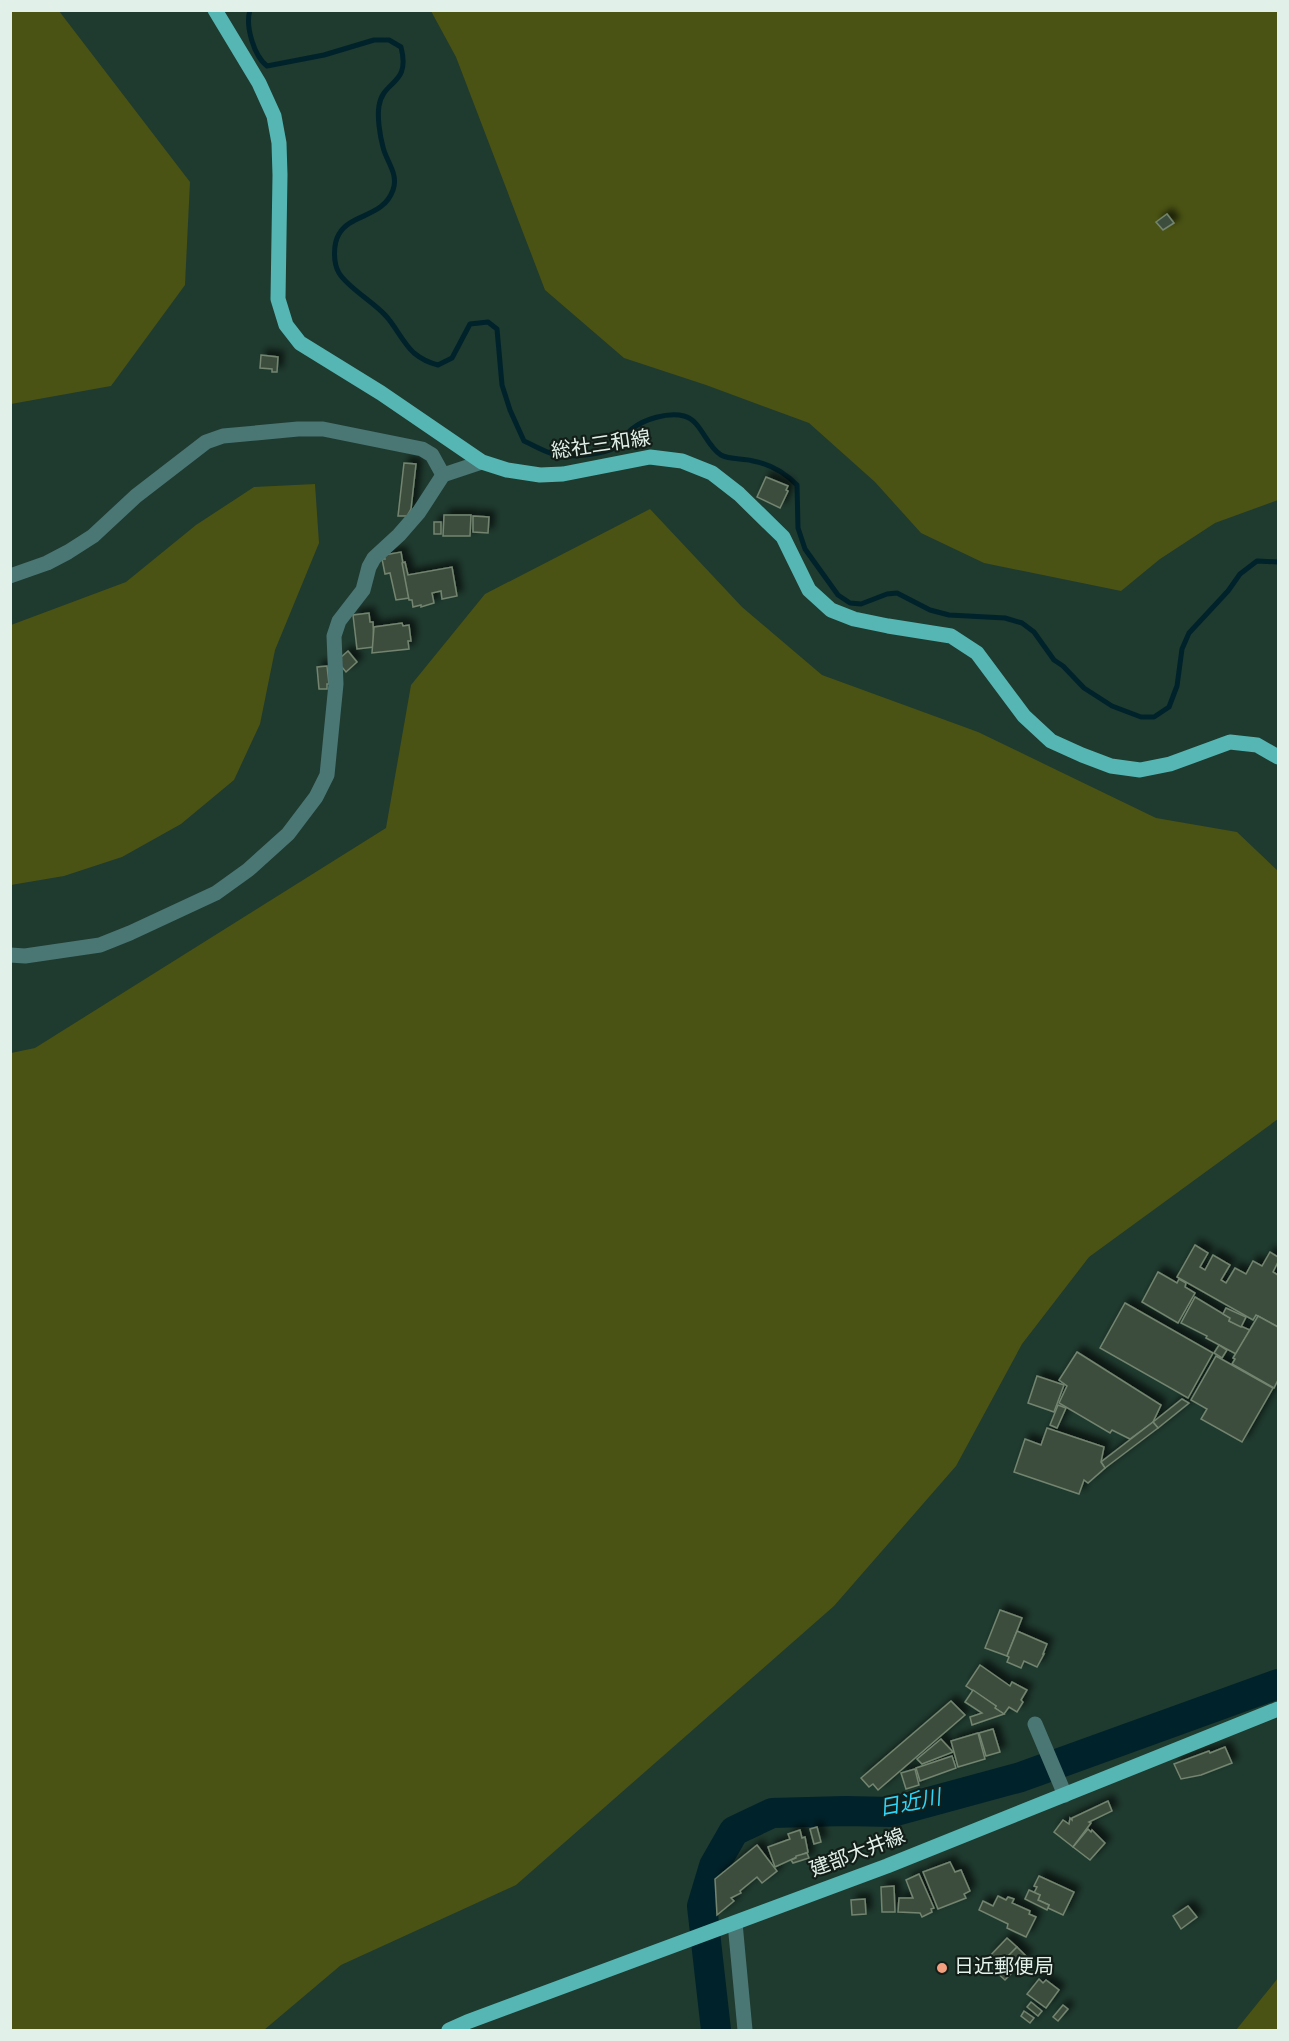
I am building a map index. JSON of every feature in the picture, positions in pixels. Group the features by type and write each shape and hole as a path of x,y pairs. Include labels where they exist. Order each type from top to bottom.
{"main road":[{"name":"総社三和線","path":"215,10 259,83 274,116 279,143 280,175 278,299 285,325 300,343 381,393 482,462 507,470 540,475 563,474 650,457 682,461 712,473 739,494 783,537 809,590 831,610 876,624 951,636 977,653 1024,716 1051,741 1111,766 1140,770 1170,764 1230,742 1257,745 1278,757"},
{"name":"建部大井線","path":"449,2031 466,2022 728,1926 1278,1709"}],"street":[{"path":"10,576 47,563 93,536 136,496 206,442 223,436 323,429 422,449 432,455 443,475"},
{"path":"10,955 52,953 100,945 130,933 216,893 249,870 288,834 316,797 327,775 336,684 334,636 339,621 363,590 369,567 374,558 406,527 443,475 482,462"},
{"path":"1035,1724 1063,1792"},
{"path":"728,1926 745,2031"}],"green space":[{"path":"11,10 59,11 190,182 185,285 111,386 11,404"},
{"path":"431,11 1278,11 1278,500 1215,523 1160,559 1121,591 984,563 921,533 875,482 809,423 624,358 545,290 456,57"},
{"path":"315,484 319,543 275,650 260,724 234,780 181,824 122,857 64,876 11,885 11,625 126,582 196,525 254,487"},
{"path":"650,509 742,607 822,675 978,732 1156,818 1237,832 1278,871 1278,1119 1089,1257 1022,1344 956,1466 834,1606 516,1885 341,1965 264,2030 11,2030 11,1053 35,1048 386,828 411,685 485,594"},
{"path":"1278,1978 1278,2030 1236,2030"}],"building":[{"path":"1167,214 1174,223 1163,230 1156,222"},
{"path":"261,355 278,357 277,372 260,368"},
{"path":"404,463 416,464 411,509 407,516 398,516"},
{"path":"766,477 788,486 780,508 757,497"},
{"path":"444,515 471,515 470,536 443,536"},
{"path":"473,516 489,517 488,533 473,532"},
{"path":"434,522 441,522 441,534 434,534"},
{"path":"401,552 409,598 396,600 390,573 385,574 382,559 385,559 384,555"},
{"path":"405,562 408,575 452,567 457,596 442,599 441,591 432,593 434,603 413,607 412,600 409,600 402,563"},
{"path":"369,613 370,622 373,622 374,647 357,649 353,615"},
{"path":"402,623 403,626 409,625 411,641 408,641 409,649 372,653 374,627"},
{"path":"348,651 357,662 346,672 339,659"},
{"path":"327,666 329,684 327,684 327,689 319,689 317,667"},
{"path":"1195,1245 1208,1253 1200,1267 1205,1270 1213,1255 1230,1265 1221,1280 1226,1283 1235,1268 1246,1274 1253,1261 1262,1266 1270,1252 1278,1257 1273,1272 1278,1275 1278,1327 1256,1315 1253,1320 1177,1277"},
{"path":"1158,1272 1177,1283 1179,1279 1186,1283 1185,1287 1195,1293 1178,1323 1142,1302"},
{"path":"1195,1297 1230,1318 1229,1321 1250,1330 1236,1354 1181,1323"},
{"path":"1125,1303 1213,1353 1188,1398 1100,1348"},
{"path":"1226,1308 1246,1317 1241,1327 1229,1321 1230,1318 1223,1314"},
{"path":"1258,1316 1278,1327 1278,1380 1274,1388 1232,1364 1235,1359 1233,1358"},
{"path":"1219,1345 1227,1350 1222,1358 1214,1353"},
{"path":"1077,1352 1161,1405 1153,1422 1130,1439 1112,1430 1110,1433 1059,1403 1067,1386 1059,1380"},
{"path":"1216,1356 1273,1388 1242,1442 1201,1419 1207,1409 1191,1400"},
{"path":"1037,1376 1064,1385 1054,1412 1028,1403"},
{"path":"1182,1399 1189,1403 1158,1428 1153,1422"},
{"path":"1058,1405 1066,1408 1057,1428 1050,1425"},
{"path":"1153,1422 1158,1428 1105,1468 1101,1462"},
{"path":"1047,1428 1104,1447 1101,1462 1105,1468 1088,1483 1084,1480 1079,1494 1014,1472 1025,1439 1041,1445"},
{"path":"1000,1610 1022,1618 1007,1656 985,1648"},
{"path":"1017,1631 1047,1644 1037,1667 1024,1661 1021,1668 1007,1662 1009,1657 1007,1656"},
{"path":"980,1665 1010,1686 1012,1682 1027,1690 1017,1712 1009,1707 1004,1714 966,1686"},
{"path":"973,1690 1004,1714 972,1725 970,1717 982,1713 965,1702"},
{"path":"951,1701 965,1715 878,1790 873,1784 869,1787 861,1778"},
{"path":"993,1729 1000,1752 986,1756 979,1733"},
{"path":"978,1733 985,1759 958,1767 951,1741"},
{"path":"941,1739 953,1752 922,1764 917,1759"},
{"path":"1225,1747 1232,1763 1201,1775 1181,1779 1174,1764"},
{"path":"952,1756 956,1768 920,1781 916,1768"},
{"path":"915,1769 919,1785 906,1789 901,1773"},
{"path":"1108,1801 1112,1811 1089,1822 1091,1823 1073,1847 1054,1832 1063,1820 1069,1824 1070,1818 1072,1820"},
{"path":"817,1827 821,1842 814,1844 810,1829"},
{"path":"1088,1829 1105,1843 1090,1860 1073,1847"},
{"path":"800,1830 802,1838 805,1837 808,1852 775,1867 768,1847 790,1839 788,1834"},
{"path":"757,1845 777,1871 762,1883 757,1877 740,1891 741,1893 731,1898 734,1901 717,1915 715,1879"},
{"path":"807,1853 809,1858 793,1863 791,1860 796,1856"},
{"path":"950,1862 955,1872 961,1870 970,1891 964,1894 966,1898 938,1909 923,1872"},
{"path":"919,1874 934,1908 931,1909 932,1912 922,1917 920,1913 898,1912 899,1898 913,1898 906,1880"},
{"path":"1039,1876 1074,1892 1063,1915 1038,1900 1040,1895 1034,1893 1037,1887 1034,1886"},
{"path":"894,1886 895,1912 882,1912 881,1887"},
{"path":"1029,1890 1040,1895 1038,1900 1049,1905 1047,1910 1025,1899"},
{"path":"998,1896 1006,1900 1008,1897 1014,1899 1012,1903 1030,1911 1029,1914 1036,1917 1026,1937 1007,1928 1008,1924 979,1910 983,1901 993,1906"},
{"path":"865,1899 866,1914 852,1915 851,1900"},
{"path":"1188,1906 1197,1917 1181,1929 1173,1916"},
{"path":"1007,1938 1017,1947 999,1966 989,1957"},
{"path":"1017,1947 1027,1957 1005,1980 994,1970"},
{"path":"1039,1979 1043,1983 1046,1980 1059,1990 1046,2008 1027,1994"},
{"path":"1031,2002 1042,2011 1038,2016 1027,2007"},
{"path":"1063,2005 1068,2009 1058,2021 1053,2017"},
{"path":"1024,2011 1034,2018 1030,2023 1021,2016"}],"waterway":[{"path":"250,10 249,24 252,40 258,55 267,66 324,55 374,40 389,40 401,47 402,69 382,97 378,110 382,143 394,178 393,190 382,206 351,222 339,234 335,248 337,269 348,284 386,316 414,353 432,363 438,365 452,358 470,324 488,322 497,329 502,385 524,441 553,454 576,456 594,454 616,447 632,429 650,419 671,415 690,418 711,446 721,455 765,464 782,473 797,485 798,528 805,549 838,595 850,603 861,604 887,594 897,593 930,610 949,615 1005,618 1022,623 1034,632 1054,660 1084,688 1112,706 1141,717 1154,717 1169,707 1177,686 1182,649 1189,633 1228,591 1240,574 1257,561 1278,562"},
{"name":"日近川","path":"716,2030 702,1906 714,1866 734,1831 772,1813 892,1812 1021,1777 1278,1684"}],"place":[{"name":"日近郵便局","path":"942,1968"}]}
